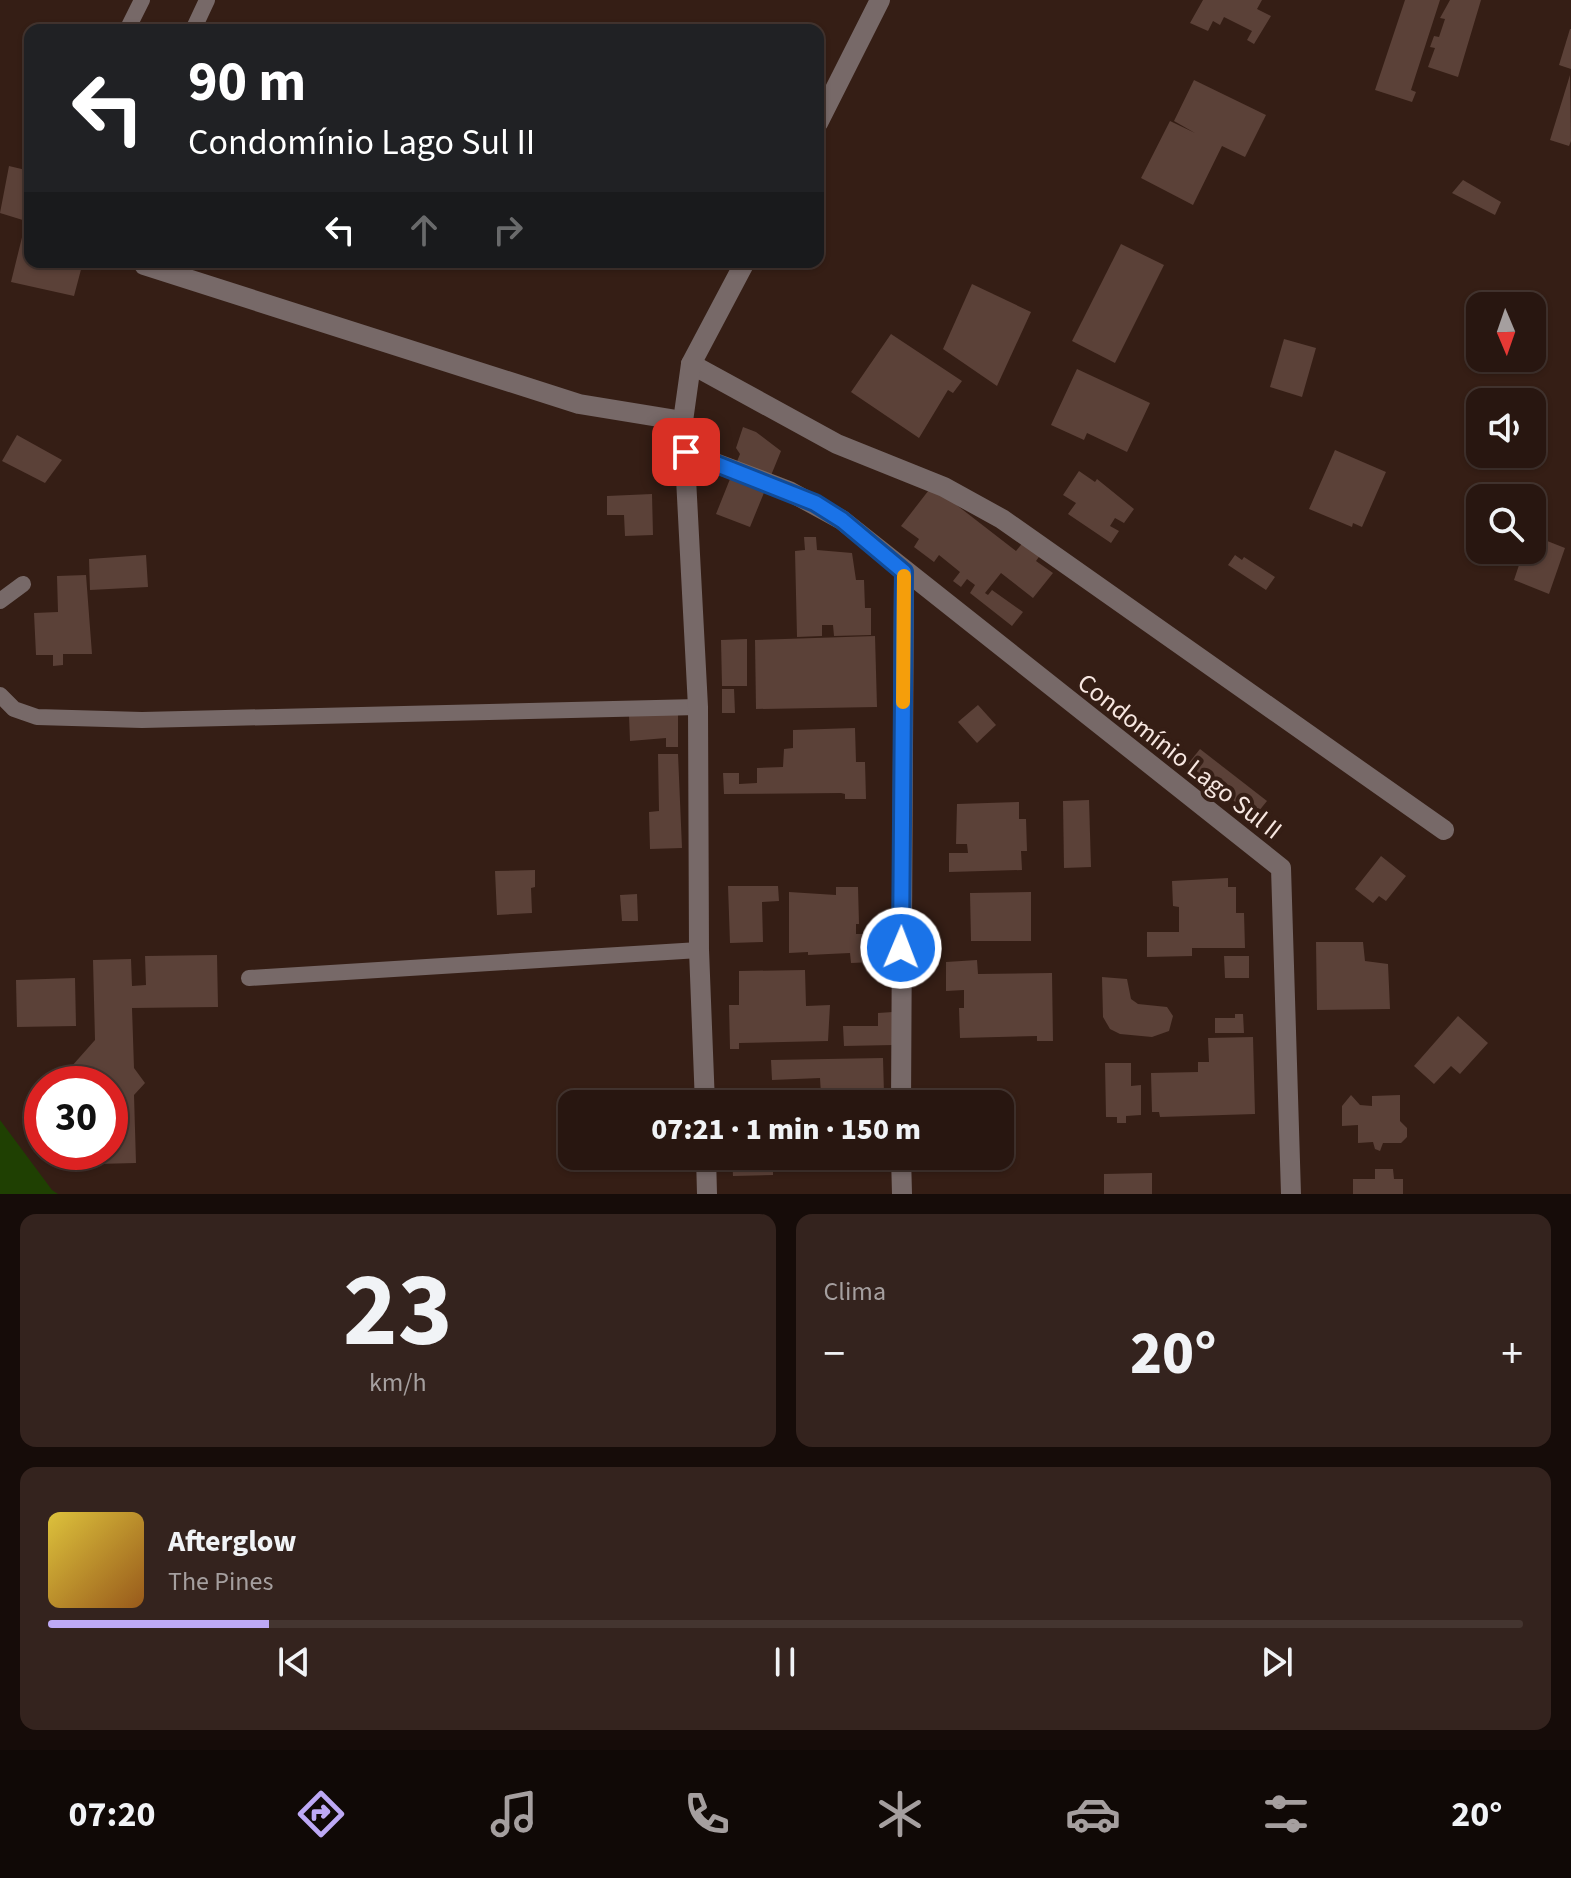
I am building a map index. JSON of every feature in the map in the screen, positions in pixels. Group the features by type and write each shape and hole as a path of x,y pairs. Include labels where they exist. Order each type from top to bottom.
{"street":[{"path":"824,111 880,0"},
{"path":"153,268 579,404 683,421"},
{"path":"704,1090 699,950 698,707 683,421 691,364 742,268"},
{"path":"691,364 837,444 944,487 1002,519 1444,830"},
{"name":"Condomínio Lago Sul II","path":"686,452 815,503 842,520 1281,868 1291,1194"},
{"path":"901,1090 904,572"},
{"path":"706,1170 707,1194"},
{"path":"901,1170 902,1194"}],"lane":[{"path":"130,24 142,0"},
{"path":"196,24 207,0"},
{"path":"0,601 23,584"},
{"path":"0,695 14,709 37,717 142,720 698,707"},
{"path":"249,978 699,950"}],"green space":[{"path":"0,1120 24,1152 24,1170 37,1170 58,1194 0,1194"}],"building":[{"path":"1203,0 1262,0 1257,9 1271,16 1254,44 1247,40 1252,31 1224,17 1220,25 1213,21 1208,31 1190,23"},
{"path":"1405,0 1440,0 1411,90 1416,92 1412,102 1375,90"},
{"path":"1450,0 1481,0 1458,77 1428,67 1435,48 1430,47 1434,36 1439,37 1445,19 1440,18"},
{"path":"1571,29 1571,69 1559,65"},
{"path":"1570,75 1571,141 1569,146 1550,140"},
{"path":"1194,80 1266,115 1245,157 1222,146 1193,205 1141,178 1170,121 1195,133 1174,121"},
{"path":"9,166 24,170 24,220 0,213"},
{"path":"1463,180 1501,202 1495,215 1452,193"},
{"path":"24,229 24,268 81,268 74,296 11,282"},
{"path":"1121,244 1164,265 1115,363 1072,341"},
{"path":"972,284 1031,312 997,386 943,349"},
{"path":"891,334 962,381 953,393 948,390 919,438 851,392"},
{"path":"1284,339 1316,348 1302,397 1270,387"},
{"path":"1077,369 1150,403 1127,452 1087,433 1084,440 1051,425"},
{"path":"743,427 756,432 781,451 750,527 716,514 740,454 736,448"},
{"path":"17,435 62,460 45,483 2,461"},
{"path":"1335,450 1386,472 1362,527 1353,523 1352,527 1309,509"},
{"path":"1079,471 1095,482 1097,479 1134,509 1124,523 1115,518 1110,526 1119,531 1111,543 1068,514 1076,503 1063,495"},
{"path":"932,486 1016,551 1029,535 1046,547 1036,561 1053,573 1033,598 1001,573 985,593 988,595 992,590 1023,612 1012,626 970,593 975,585 967,579 961,587 953,581 960,572 939,555 934,562 914,547 919,539 901,526"},
{"path":"652,494 653,535 625,536 624,515 607,515 607,496"},
{"path":"804,537 816,537 817,550 852,553 856,580 864,580 865,608 871,608 871,635 834,636 833,625 822,625 822,636 797,637 795,551 805,550"},
{"path":"1546,541 1565,548 1549,594 1514,580 1519,564 1546,564"},
{"path":"146,555 148,587 90,590 89,559"},
{"path":"1235,555 1242,560 1244,557 1275,577 1266,590 1228,565"},
{"path":"86,575 92,654 63,654 63,665 53,666 53,655 36,655 34,613 58,612 57,576"},
{"path":"875,636 877,707 756,709 755,640"},
{"path":"747,639 747,686 722,686 721,640"},
{"path":"722,689 734,689 735,713 722,713"},
{"path":"978,705 996,725 977,743 958,722"},
{"path":"678,707 678,747 666,747 666,738 630,741 629,715"},
{"path":"855,728 856,762 865,762 866,799 845,799 845,794 841,793 724,794 723,773 739,773 739,784 757,783 757,768 783,767 784,749 793,748 793,730"},
{"path":"1200,749 1267,801 1254,817 1188,764"},
{"path":"658,754 678,754 682,848 650,849 649,812 659,811"},
{"path":"1089,800 1091,867 1064,868 1063,801"},
{"path":"1019,802 1019,819 1026,819 1027,851 1021,851 1022,870 949,872 949,853 968,853 967,844 956,844 957,804"},
{"path":"1381,856 1406,876 1386,901 1379,896 1373,903 1355,889"},
{"path":"535,870 535,887 531,888 532,913 497,915 495,871"},
{"path":"1228,878 1228,887 1236,887 1236,913 1244,913 1245,948 1192,948 1192,956 1147,957 1147,932 1179,932 1179,907 1173,906 1172,881"},
{"path":"728,886 778,886 779,901 762,902 763,942 730,943"},
{"path":"836,887 858,887 859,924 856,924 856,934 873,934 874,962 851,963 850,953 789,953 789,892 836,895"},
{"path":"1031,892 1031,941 971,941 970,893"},
{"path":"637,894 638,921 622,921 620,895"},
{"path":"1316,942 1363,942 1365,961 1388,964 1390,1009 1317,1010"},
{"path":"217,955 218,1007 132,1008 134,1068 145,1083 134,1095 136,1163 128,1163 128,1066 72,1066 95,1040 93,960 131,959 132,986 146,985 145,956"},
{"path":"1224,956 1249,956 1249,978 1225,978"},
{"path":"977,960 978,974 1052,973 1053,1041 1037,1041 1037,1036 960,1038 959,1008 964,1008 964,990 946,991 946,962"},
{"path":"805,970 806,1006 830,1005 828,1041 739,1043 739,1049 730,1049 729,1005 739,1005 739,971"},
{"path":"1102,977 1127,979 1131,999 1138,1004 1167,1007 1173,1016 1169,1031 1152,1037 1120,1034 1110,1029 1103,1017"},
{"path":"75,978 76,1026 17,1027 16,980"},
{"path":"893,1012 894,1045 844,1046 843,1026 878,1026 878,1013"},
{"path":"1235,1014 1243,1014 1244,1033 1215,1033 1215,1018 1235,1018"},
{"path":"1458,1016 1488,1043 1460,1074 1451,1066 1434,1084 1414,1066"},
{"path":"1253,1037 1255,1114 1160,1117 1159,1112 1152,1112 1151,1073 1198,1072 1198,1062 1209,1062 1208,1038"},
{"path":"883,1058 884,1090 821,1090 820,1078 772,1080 771,1060"},
{"path":"1105,1063 1131,1063 1131,1086 1141,1085 1141,1115 1126,1116 1126,1123 1117,1123 1117,1117 1106,1117"},
{"path":"1351,1095 1360,1105 1372,1106 1372,1096 1400,1095 1400,1121 1407,1128 1407,1137 1401,1143 1383,1143 1380,1151 1375,1149 1373,1142 1358,1143 1358,1125 1342,1126 1342,1106"},
{"path":"1375,1169 1393,1169 1394,1179 1403,1179 1403,1194 1353,1194 1353,1179 1375,1179"},
{"path":"733,1170 773,1170 773,1175 733,1176"},
{"path":"1152,1173 1152,1194 1104,1194 1104,1174"}],"slow traffic":[{"path":"903,702 904,576"}],"route":[{"path":"686,452 815,503 842,520 904,572 901,948"}]}
